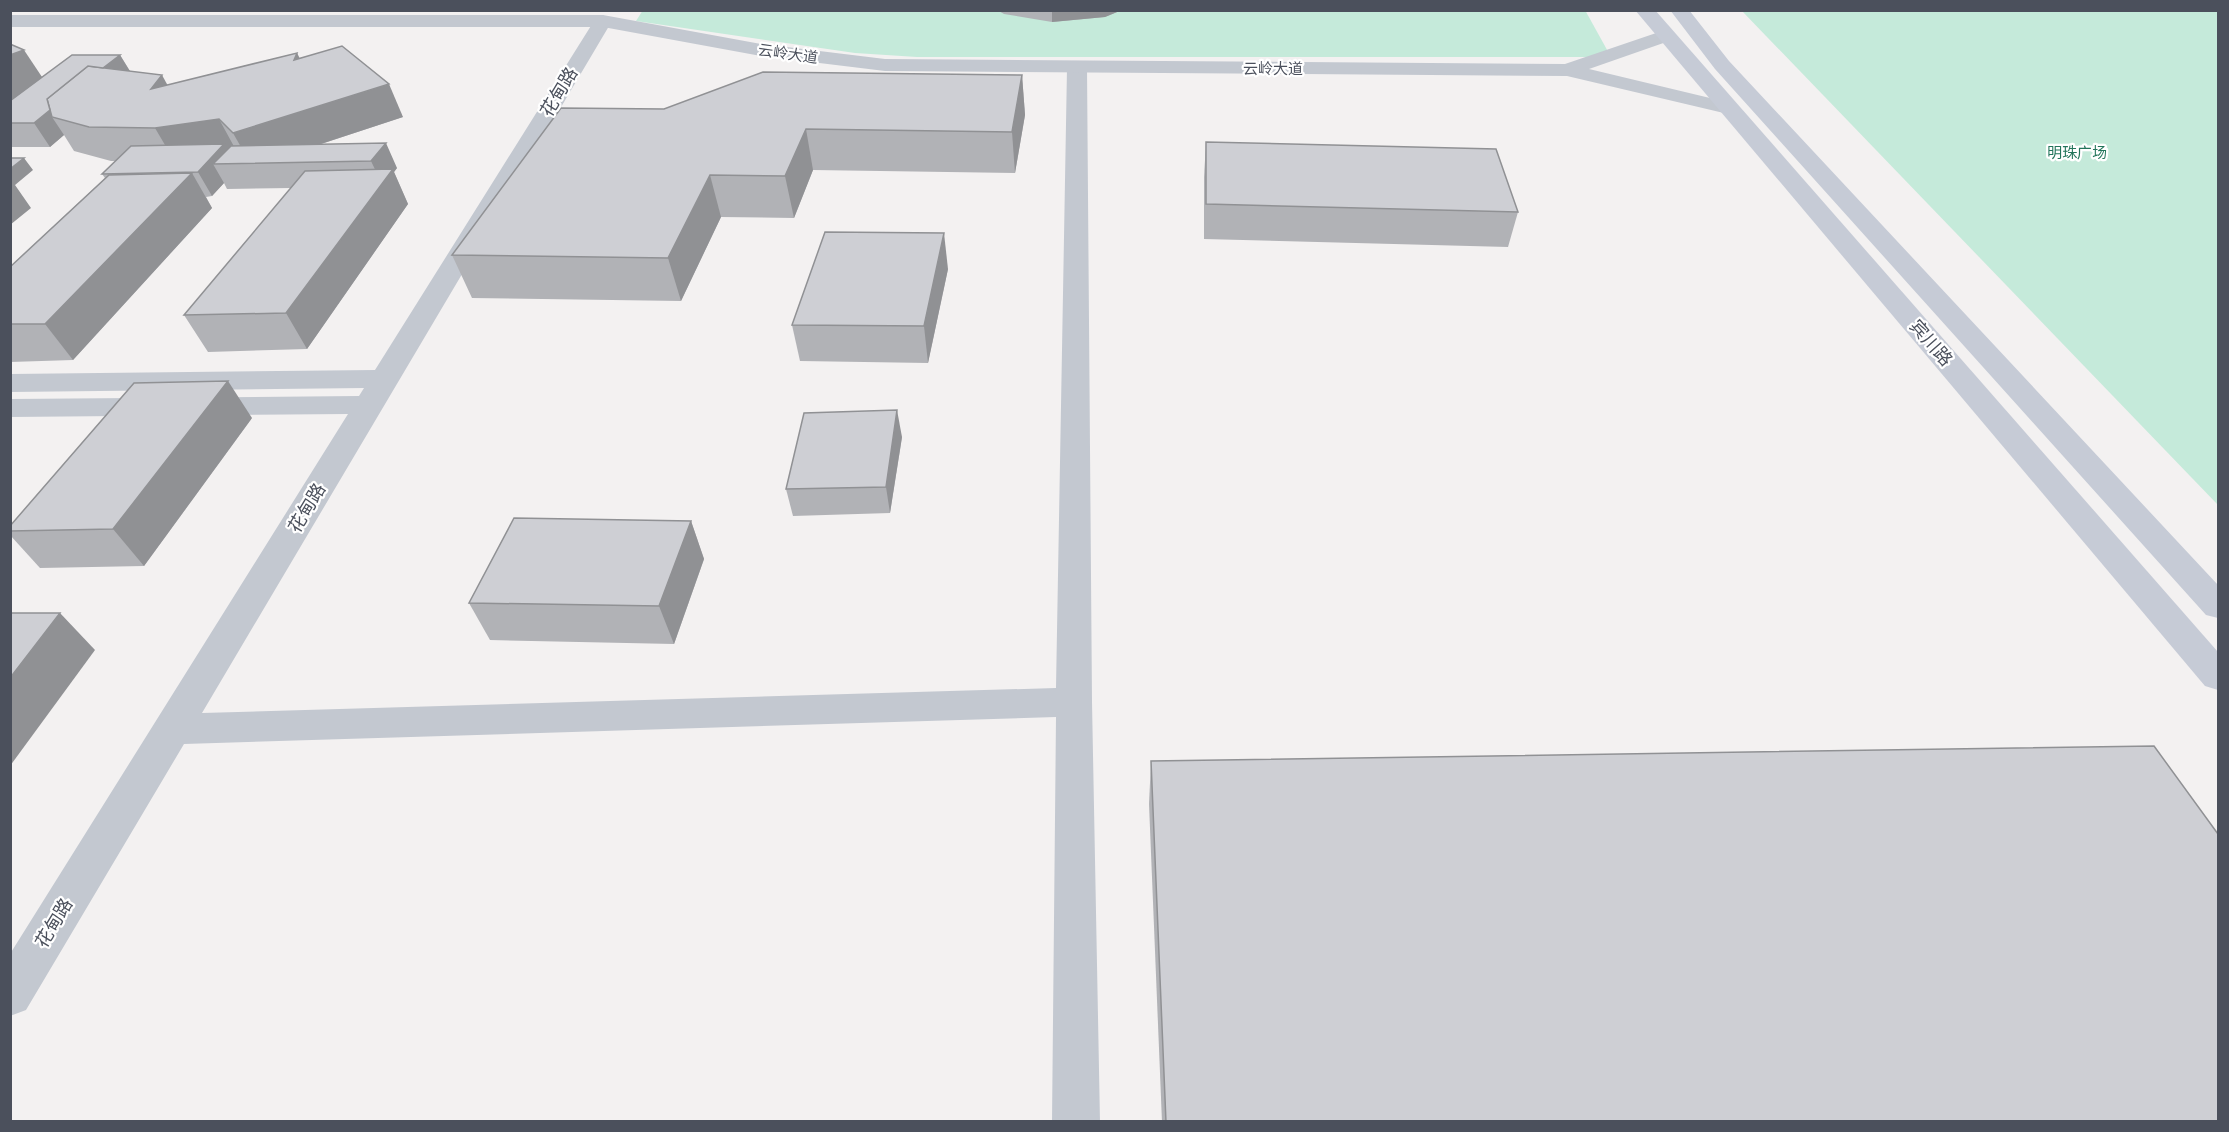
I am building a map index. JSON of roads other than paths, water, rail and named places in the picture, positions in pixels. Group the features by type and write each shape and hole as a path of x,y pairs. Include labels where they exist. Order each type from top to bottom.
{"main road":[{"name":"宾川路","path":"1644,10 2218,676"},
{"name":"宾川路","path":"1679,10 1722,65 2218,606"}],"street":[{"name":"云岭大道","path":"10,21 603,21 761,50 849,62 931,66 1077,68 1567,70"},
{"name":"花甸路","path":"10,995 603,21"},
{"path":"1567,70 1665,36"},
{"path":"1076,1122 1074,702 1077,68"},
{"path":"1567,70 1728,108"},
{"path":"10,383 377,392"},
{"path":"10,408 377,392"},
{"path":"172,729 1074,702"}],"park label":[{"name":"明珠广场","path":"2077,153"}]}
